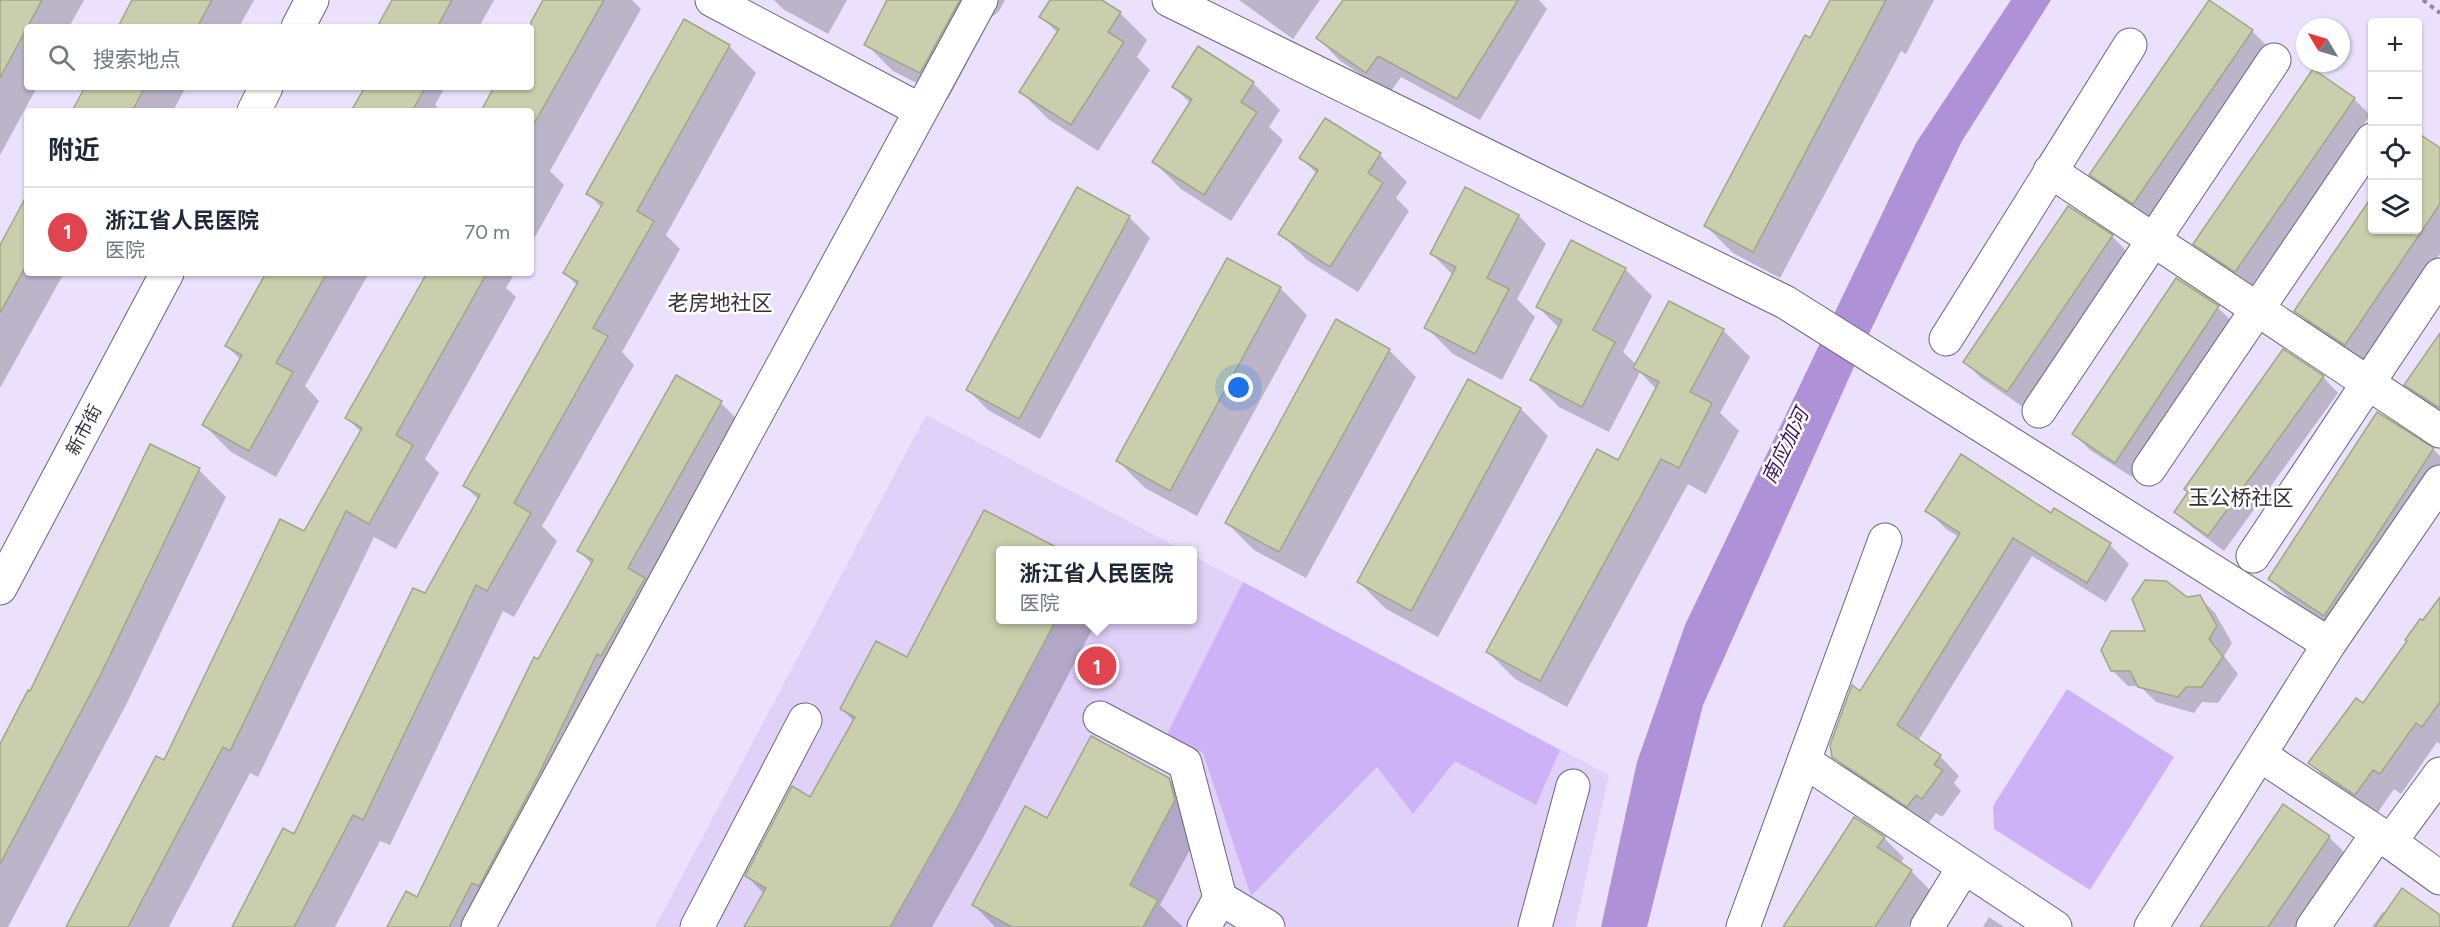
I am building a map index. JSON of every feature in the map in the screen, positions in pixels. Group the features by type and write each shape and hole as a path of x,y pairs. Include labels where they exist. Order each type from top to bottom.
{"street":[{"path":"300,24 312,0"},
{"path":"712,0 920,110"},
{"path":"478,927 981,0"},
{"path":"1169,0 1785,302 2329,644"},
{"path":"1946,339 2130,45"},
{"path":"2039,411 2274,60"},
{"path":"256,108 264,90"},
{"path":"2149,469 2368,147"},
{"path":"2050,171 2440,431"},
{"path":"2253,556 2440,274"},
{"name":"新市街","path":"3,576 165,276"},
{"path":"2151,927 2329,644 2440,482"},
{"path":"1743,927 1885,540"},
{"path":"1100,718 1185,763 1220,898 1204,927"},
{"path":"697,927 805,720"},
{"path":"2260,755 2440,878"},
{"path":"1804,761 2055,927"},
{"path":"2313,927 2384,838 2440,774"},
{"path":"1535,927 1573,786"},
{"path":"1927,927 1964,867"},
{"path":"1220,898 1268,927"}],"path":[{"path":"2422,0 2440,13"}],"shaded area":[{"path":"926,415 1175,546 996,546 996,624 1197,624 1197,558 1609,775 1575,927 655,927"},
{"path":"1243,582 1560,750 1536,805 1455,761 1413,814 1377,767 1251,896 1203,753 1167,734"},
{"path":"2067,689 2174,757 2090,890 1994,829 1993,806"}],"water":[{"name":"南应加河","path":"2011,0 2051,0 1962,141 1865,342 1703,705 1647,927 1601,927 1637,762 1685,625 1916,143"}],"building":[{"path":"0,0 42,0 29,24 24,24 24,33 0,78"},
{"path":"132,0 212,0 199,24 120,24"},
{"path":"392,0 452,0 439,24 379,24"},
{"path":"543,0 604,0 534,124 534,108 483,108 492,90 534,90 534,24 531,22"},
{"path":"887,0 960,0 920,73 864,45"},
{"path":"1050,0 1102,0 1121,12 1108,32 1124,42 1071,125 1019,92 1059,29 1039,17"},
{"path":"1343,0 1518,0 1457,99 1378,56 1366,73 1316,38"},
{"path":"1830,0 1886,0 1753,252 1704,226 1805,35 1810,38"},
{"path":"2209,0 2253,30 2133,204 2089,175"},
{"path":"684,19 730,45 637,211 654,221 593,328 608,336 514,503 531,513 487,591 476,585 363,820 353,815 294,927 232,927 283,828 294,834 413,588 425,593 480,495 463,486 578,282 563,273 603,203 586,194"},
{"path":"1198,46 1254,82 1241,102 1257,112 1204,195 1152,162 1192,99 1172,87"},
{"path":"2311,72 2317,72 2355,98 2235,272 2193,244"},
{"path":"83,90 143,90 134,108 74,108"},
{"path":"363,90 424,90 414,108 353,108"},
{"path":"1325,118 1381,153 1368,173 1383,183 1330,267 1278,234 1318,170 1299,158"},
{"path":"2422,136 2440,148 2440,204 2422,231"},
{"path":"1077,187 1130,216 1019,419 966,390"},
{"path":"1465,187 1519,215 1487,278 1509,289 1475,354 1424,328 1456,267 1430,254"},
{"path":"24,201 24,269 0,313 0,245"},
{"path":"2368,202 2368,234 2420,234 2345,345 2294,311"},
{"path":"2068,206 2113,235 2007,392 1963,362"},
{"path":"1571,240 1626,268 1593,330 1615,342 1582,407 1530,380 1562,320 1536,307"},
{"path":"1227,258 1281,287 1170,491 1116,461"},
{"path":"264,276 325,276 276,363 293,372 249,451 202,425 242,355 225,346"},
{"path":"425,276 485,276 396,435 413,445 369,524 346,511 230,751 223,747 128,927 66,927 156,756 164,760 280,519 304,531 362,428 345,418"},
{"path":"2176,278 2219,306 2115,463 2072,434"},
{"path":"1669,301 1724,329 1690,392 1712,403 1679,468 1661,459 1540,681 1486,652 1597,449 1618,460 1659,382 1633,368"},
{"path":"1336,319 1390,349 1279,552 1225,523"},
{"path":"2440,333 2440,408 2404,385"},
{"path":"2283,349 2324,376 2208,536 2174,512 2188,492 2184,489"},
{"path":"676,375 722,401 628,568 645,578 601,656 597,654 538,776 479,886 472,883 449,927 387,927 406,891 417,897 534,657 538,659 593,560 577,551"},
{"path":"1468,379 1521,408 1411,611 1357,582"},
{"path":"2377,412 2434,448 2324,616 2268,579"},
{"path":"150,444 200,468 100,676 0,864 0,744 28,690 30,691"},
{"path":"1961,454 2051,513 2054,508 2111,543 2087,583 2013,538 1897,725 1941,755 1934,765 1943,770 1922,799 1916,795 1907,807 1832,757 1830,745 1852,685 1860,691 1960,533 1925,511"},
{"path":"984,510 1054,546 996,546 996,624 1054,624 957,808 890,927 744,927 766,888 745,876 792,786 810,797 855,717 840,709 876,641 907,657"},
{"path":"2145,580 2166,581 2187,597 2200,595 2217,626 2209,639 2223,657 2202,687 2186,687 2178,697 2138,687 2130,671 2111,671 2101,650 2111,631 2145,631 2132,599"},
{"path":"2440,597 2440,702 2422,727 2416,723 2380,774 2373,770 2355,795 2308,763 2356,698 2363,703 2420,619 2423,620"},
{"path":"1091,736 1169,778 1175,800 1130,885 1158,900 1143,927 1012,927 972,905 1025,806 1047,818"},
{"path":"2283,804 2330,836 2268,927 2200,927"},
{"path":"1854,817 1885,837 1877,847 1912,870 1875,927 1783,927"},
{"path":"2402,888 2440,915 2440,927 2375,927"}],"place":[{"name":"浙江省人民医院","path":"1097,666"}],"district":[{"name":"老房地社区","path":"720,302"},
{"name":"玉公桥社区","path":"2241,497"}]}
